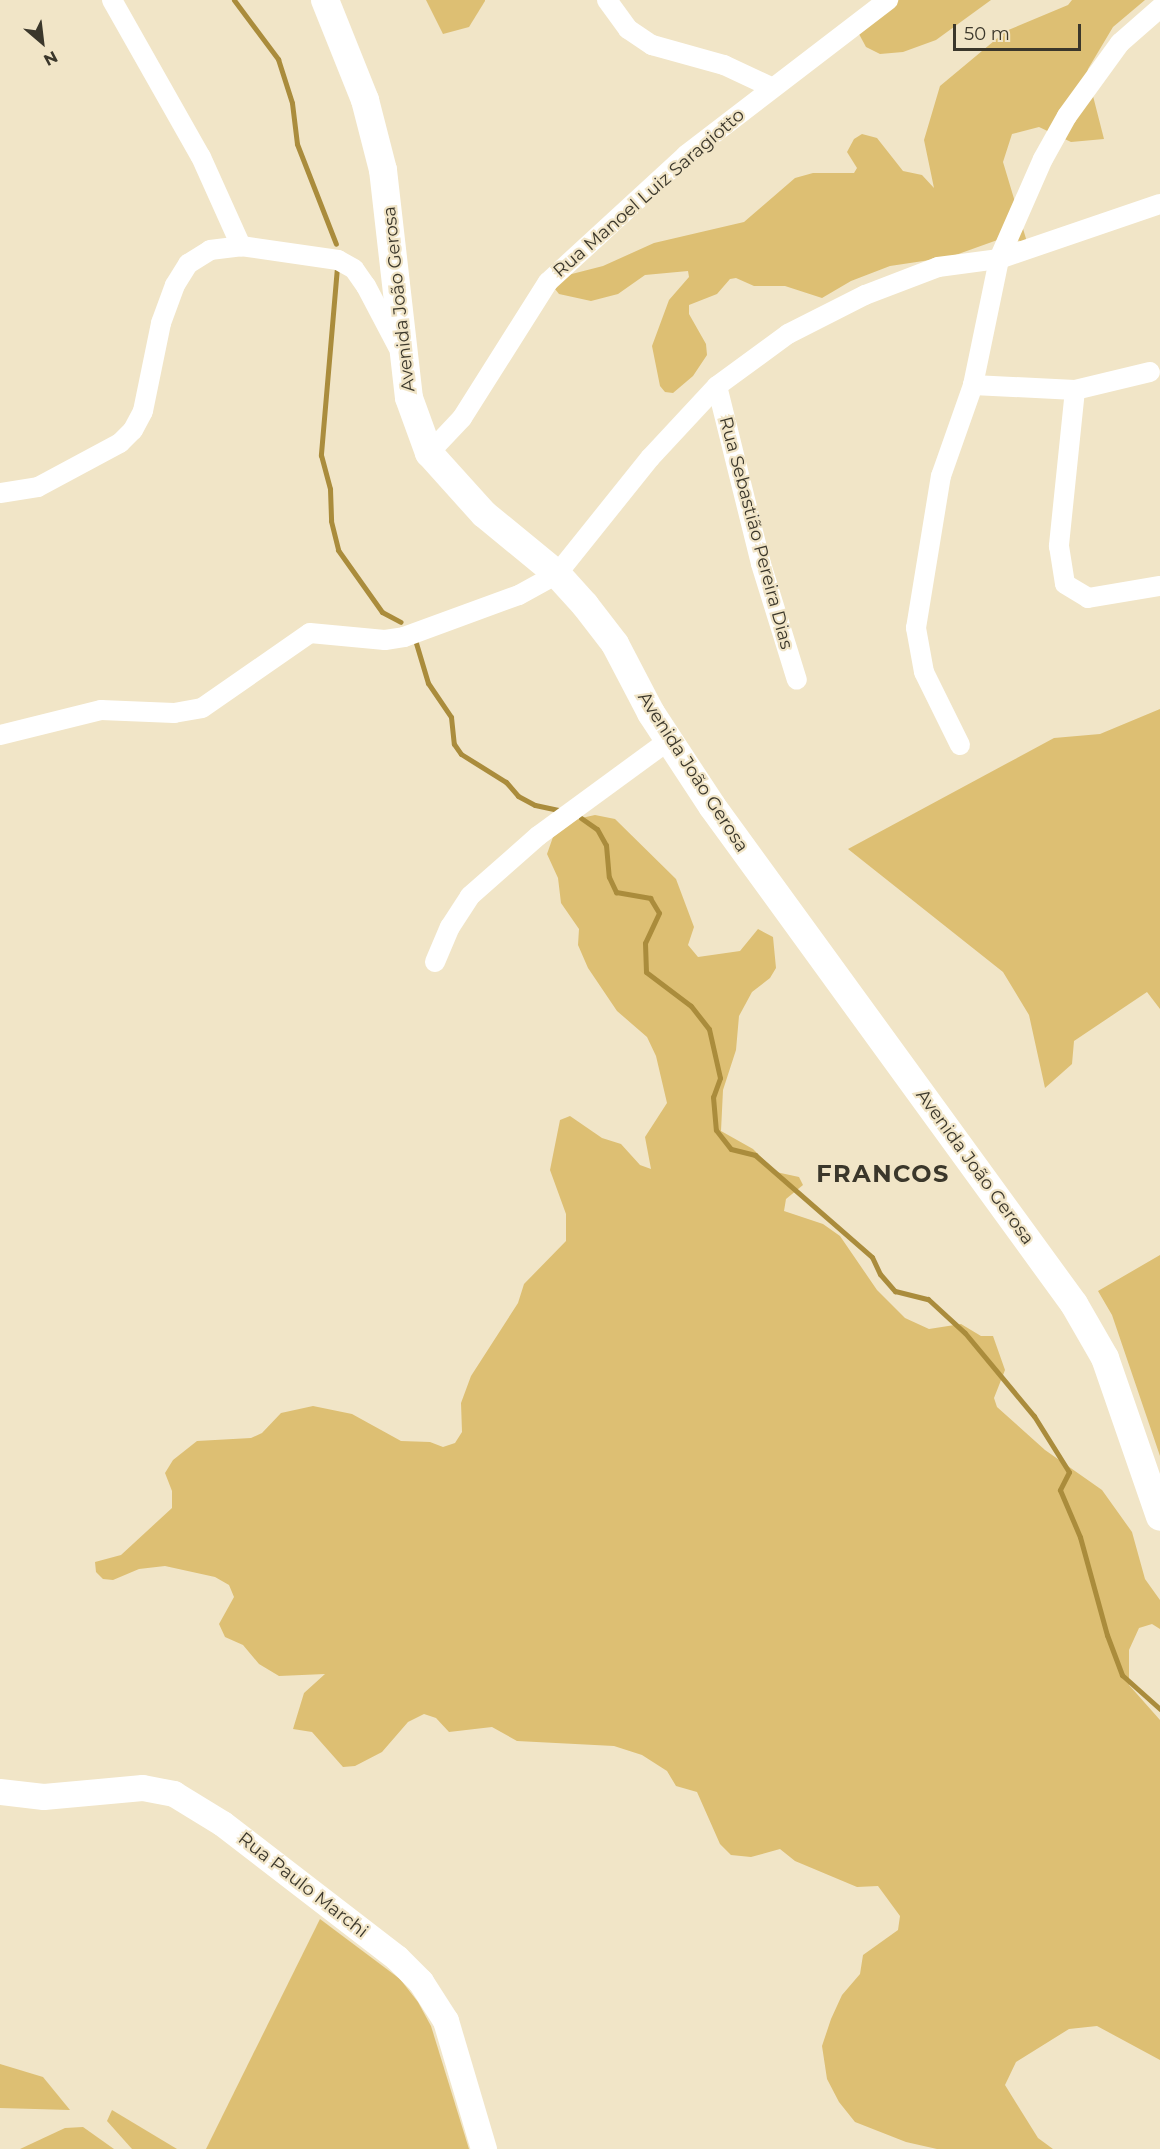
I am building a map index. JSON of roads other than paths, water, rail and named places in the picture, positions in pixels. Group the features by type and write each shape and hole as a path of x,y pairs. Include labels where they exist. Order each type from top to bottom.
{"main road":[{"name":"Avenida João Gerosa","path":"328,2 365,100 383,170 409,398 429,453 484,514 557,574 615,644 669,740 712,806 1093,1331 1160,1518"}],"street":[{"path":"112,0 201,157 241,246"},
{"path":"607,0 628,29 652,45 724,64 771,87"},
{"name":"Rua Manoel Luiz Saragiotto","path":"429,453 462,418 548,282 686,155 771,87 888,0"},
{"path":"960,745 924,672 916,628 941,476 973,386 999,259 1043,159 1067,116 1120,43 1160,8"},
{"path":"0,735 101,710 174,713 202,708 310,633 385,640 404,637 519,595 557,574 651,458 717,386 788,334 865,295 938,267 999,259 1160,204"},
{"path":"0,493 38,487 120,443 142,411 161,323 175,285 188,264 210,250 241,246 315,254 338,260 354,270 405,360"},
{"path":"973,386 1074,390 1150,372"},
{"name":"Rua Sebastião Pereira Dias","path":"717,386 761,564 797,680"},
{"path":"1074,390 1059,546 1065,584 1088,598 1160,586"},
{"path":"435,962 450,927 470,896 538,836 669,740"},
{"name":"Rua Paulo Marchi","path":"0,1792 44,1797 143,1788 174,1794 223,1824 397,1958 421,1982 446,2021 484,2149"}],"waterway":[{"path":"234,0 278,59 292,103 297,144 336,244"},
{"path":"337,267 321,455 330,489 331,521 338,550 382,612 401,622"},
{"path":"416,643 428,683 451,717 454,744 461,754 506,782 518,796 535,805 559,810"},
{"path":"581,818 597,829 606,845 609,877 616,892 650,898 659,913 645,943 646,972 691,1006 709,1029 720,1078 713,1097 716,1130 731,1149 755,1155 872,1257 880,1274 895,1291 928,1299 965,1333 1034,1416 1069,1472 1060,1490 1080,1537 1107,1635 1122,1675 1160,1709"}],"district":[{"name":"FRANCOS","path":"883,1174"}]}
